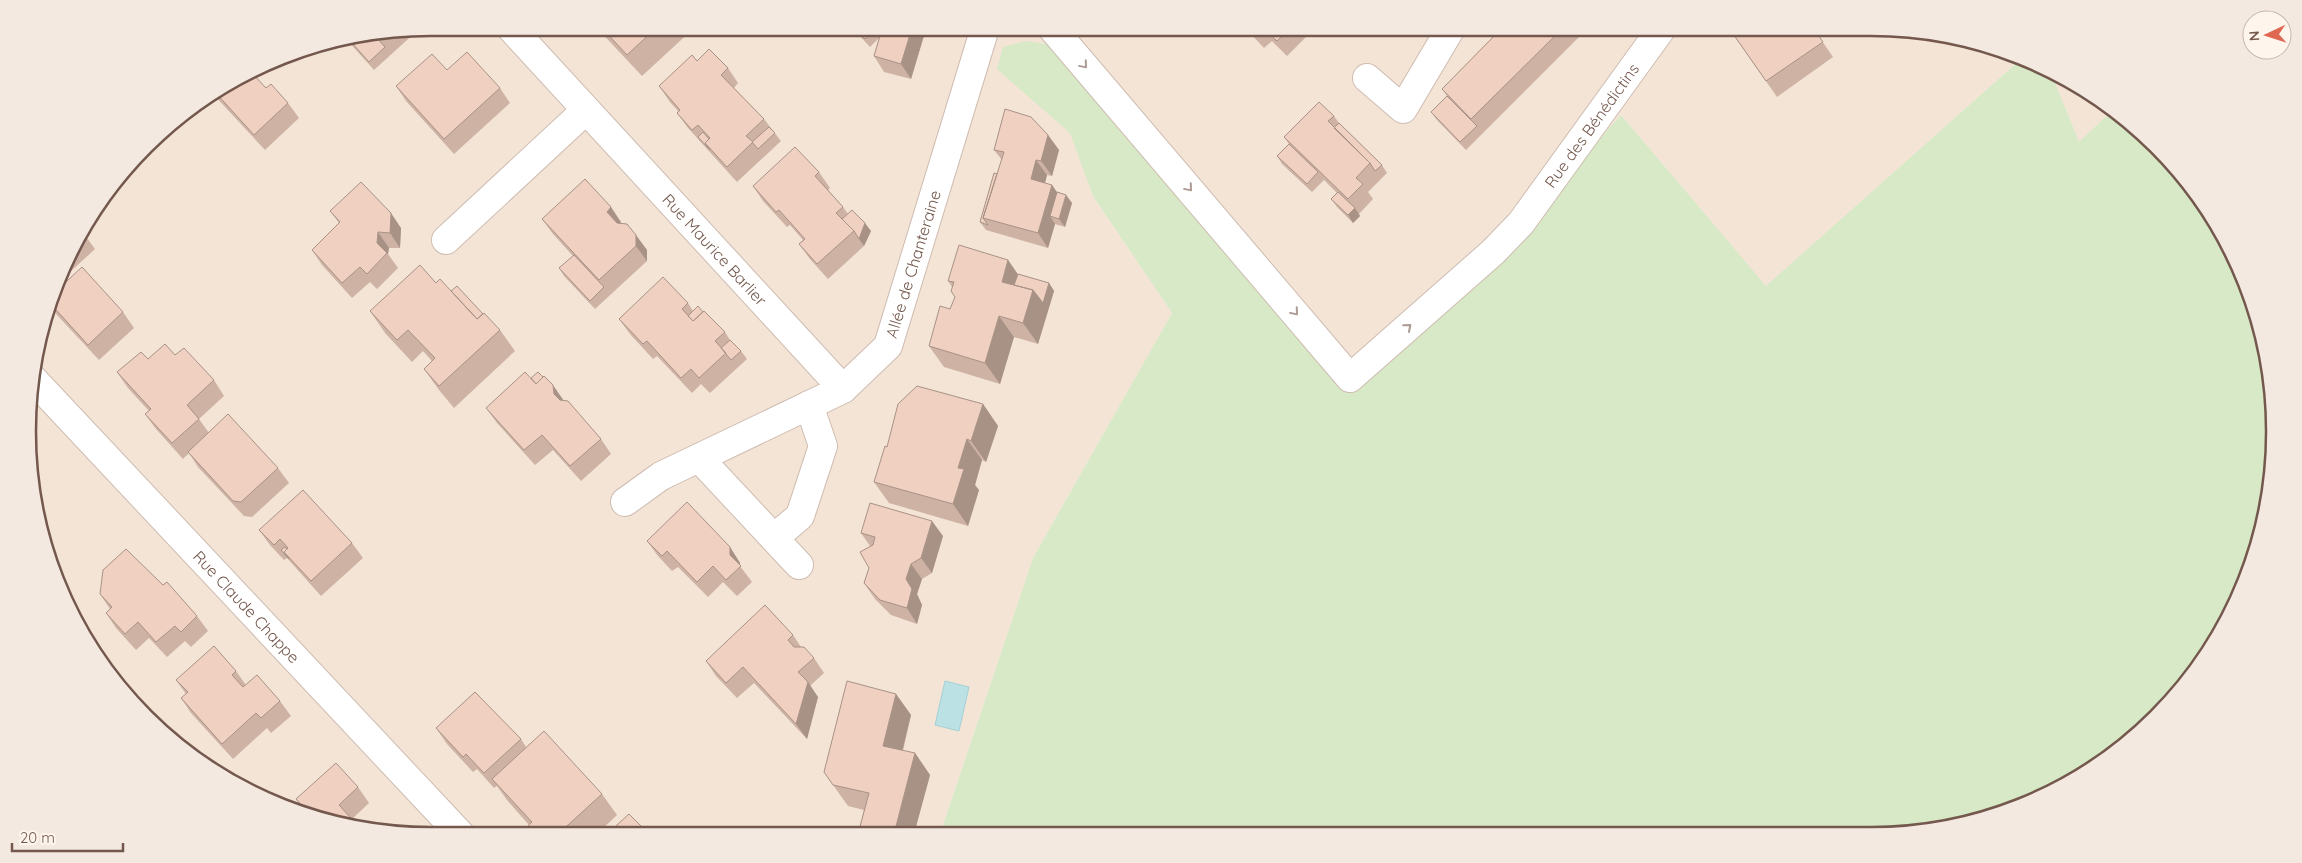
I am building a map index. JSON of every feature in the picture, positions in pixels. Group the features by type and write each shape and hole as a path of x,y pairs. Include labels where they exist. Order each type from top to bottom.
{"street":[{"name":"Rue Maurice Barlier","path":"518,36 843,389"},
{"name":"Allée de Chanteraine","path":"625,502 661,476 843,389 888,346 983,36"},
{"name":"Rue des Bénédictins","path":"1059,36 1350,378 1494,252 1520,223 1656,36"},
{"path":"1367,78 1403,109 1446,36"},
{"path":"446,240 586,110"},
{"name":"Rue Claude Chappe","path":"39,387 453,827"},
{"path":"774,538 800,516 822,446 809,405"},
{"path":"699,458 799,565"}],"shaded area":[{"path":"432,36 1870,36 1896,37 1948,44 2016,64 1766,287 1621,115 1558,186 1350,378 1071,134 1093,196 1172,313 1033,558 942,827 432,827 406,826 354,819 304,806 280,797 234,774 212,760 171,729 152,711 134,692 103,651 89,629 66,583 57,559 44,509 37,457 36,432 37,406 44,354 57,304 66,280 89,234 134,171 171,134 234,89 280,66 329,50 380,40"},
{"path":"2055,82 2107,115 2079,143"}],"green space":[{"path":"1026,41 1070,48 1350,378 1558,186 1621,115 1766,286 2016,64 2022,66 2055,82 2079,142 2107,115 2150,152 2168,171 2199,212 2213,234 2236,280 2245,304 2258,354 2265,406 2266,432 2265,457 2258,509 2245,559 2236,583 2213,629 2184,672 2168,692 2131,729 2090,760 2045,786 1998,806 1948,819 1896,826 1870,827 942,827 1033,558 1172,313 1093,196 1070,133 997,69 1003,47"}],"water":[{"path":"945,681 969,687 959,731 935,725"}],"building":[{"path":"609,36 647,36 627,55"},
{"path":"880,36 910,36 901,64 874,56"},
{"path":"1272,36 1282,36 1277,41"},
{"path":"1494,36 1555,36 1471,119 1442,89"},
{"path":"1735,36 1819,36 1823,42 1766,81"},
{"path":"379,40 385,47 369,62 353,44"},
{"path":"709,49 728,68 721,75 764,119 746,136 753,142 727,167 705,143 710,138 698,125 692,130 677,113 680,110 659,86 692,55 697,61"},
{"path":"467,52 500,88 444,139 396,86 432,54 447,70"},
{"path":"256,77 266,88 271,84 288,103 254,135 220,98"},
{"path":"1447,96 1477,126 1460,142 1431,112"},
{"path":"1319,102 1334,116 1328,121 1370,163 1356,178 1363,184 1348,199 1284,137"},
{"path":"1005,109 1031,117 1048,135 1041,161 1036,160 1031,179 1052,185 1038,233 983,218 1004,152 994,150"},
{"path":"1339,123 1382,165 1375,171 1370,163 1334,128"},
{"path":"769,127 775,133 758,149 752,142"},
{"path":"703,132 709,139 705,143 710,150 698,137"},
{"path":"1289,144 1318,172 1307,184 1277,156"},
{"path":"795,147 819,172 815,176 843,207 836,213 854,231 817,264 799,244 805,239 779,210 776,212 753,186"},
{"path":"994,173 997,174 983,218 988,225 980,222"},
{"path":"585,179 611,207 607,212 617,223 627,224 636,235 636,246 599,280 542,219"},
{"path":"361,182 391,213 390,233 378,232 377,243 387,253 367,274 360,267 342,283 312,250 340,222 330,211"},
{"path":"1057,192 1066,195 1059,219 1050,216"},
{"path":"1338,192 1355,208 1348,215 1331,199"},
{"path":"852,210 865,223 859,239 842,219"},
{"path":"959,245 1008,260 1002,282 1033,290 1023,323 999,316 985,363 929,346 940,306 950,309 955,297 951,291 954,282 948,281"},
{"path":"574,255 604,287 590,301 559,268"},
{"path":"420,265 436,283 440,279 477,319 484,313 500,330 439,386 424,369 435,358 408,330 397,340 370,311"},
{"path":"82,267 123,312 88,345 56,309 65,283"},
{"path":"1018,274 1049,283 1043,303 1033,290 1014,285"},
{"path":"663,277 688,303 682,309 693,321 704,311 725,332 715,341 726,353 699,378 691,369 681,378 647,341 643,344 619,319"},
{"path":"457,286 483,314 477,319 451,291"},
{"path":"698,306 703,312 693,321 688,316"},
{"path":"730,340 741,351 731,360 721,348"},
{"path":"165,344 175,355 184,348 214,380 187,405 199,419 172,443 145,414 151,409 117,372 141,352 148,359"},
{"path":"525,372 536,384 544,376 553,385 554,394 560,400 568,401 601,439 570,466 542,435 524,450 486,408"},
{"path":"538,372 543,377 536,384 531,378"},
{"path":"917,386 983,404 971,441 967,439 958,468 964,469 953,504 874,482 885,446 887,447 898,404"},
{"path":"228,414 278,468 241,502 233,501 188,452"},
{"path":"303,490 352,543 311,581 284,552 288,548 280,539 274,545 259,530"},
{"path":"687,502 730,547 730,555 741,566 726,580 713,566 697,582 667,551 662,556 647,541"},
{"path":"870,503 932,521 921,558 911,564 906,579 912,589 907,608 880,600 864,583 869,568 860,552 873,545 875,537 861,533"},
{"path":"285,547 287,549 284,552 289,559 281,550"},
{"path":"126,549 163,585 167,582 197,616 181,632 175,626 156,642 138,622 125,634 106,613 112,607 100,594 103,570"},
{"path":"765,605 793,635 788,640 794,647 804,647 814,658 798,672 808,682 796,724 743,667 726,683 706,661"},
{"path":"214,646 236,671 232,675 243,687 257,675 280,701 261,718 256,713 222,744 181,698 188,692 176,680"},
{"path":"847,681 896,694 883,746 915,753 896,827 860,827 869,793 833,785 824,772"},
{"path":"475,692 521,739 484,773 466,754 463,757 436,728"},
{"path":"544,731 602,794 566,827 527,827 532,822 492,779"},
{"path":"336,763 358,787 339,805 351,818 304,806 296,799"},
{"path":"629,814 642,827 615,827"}]}
